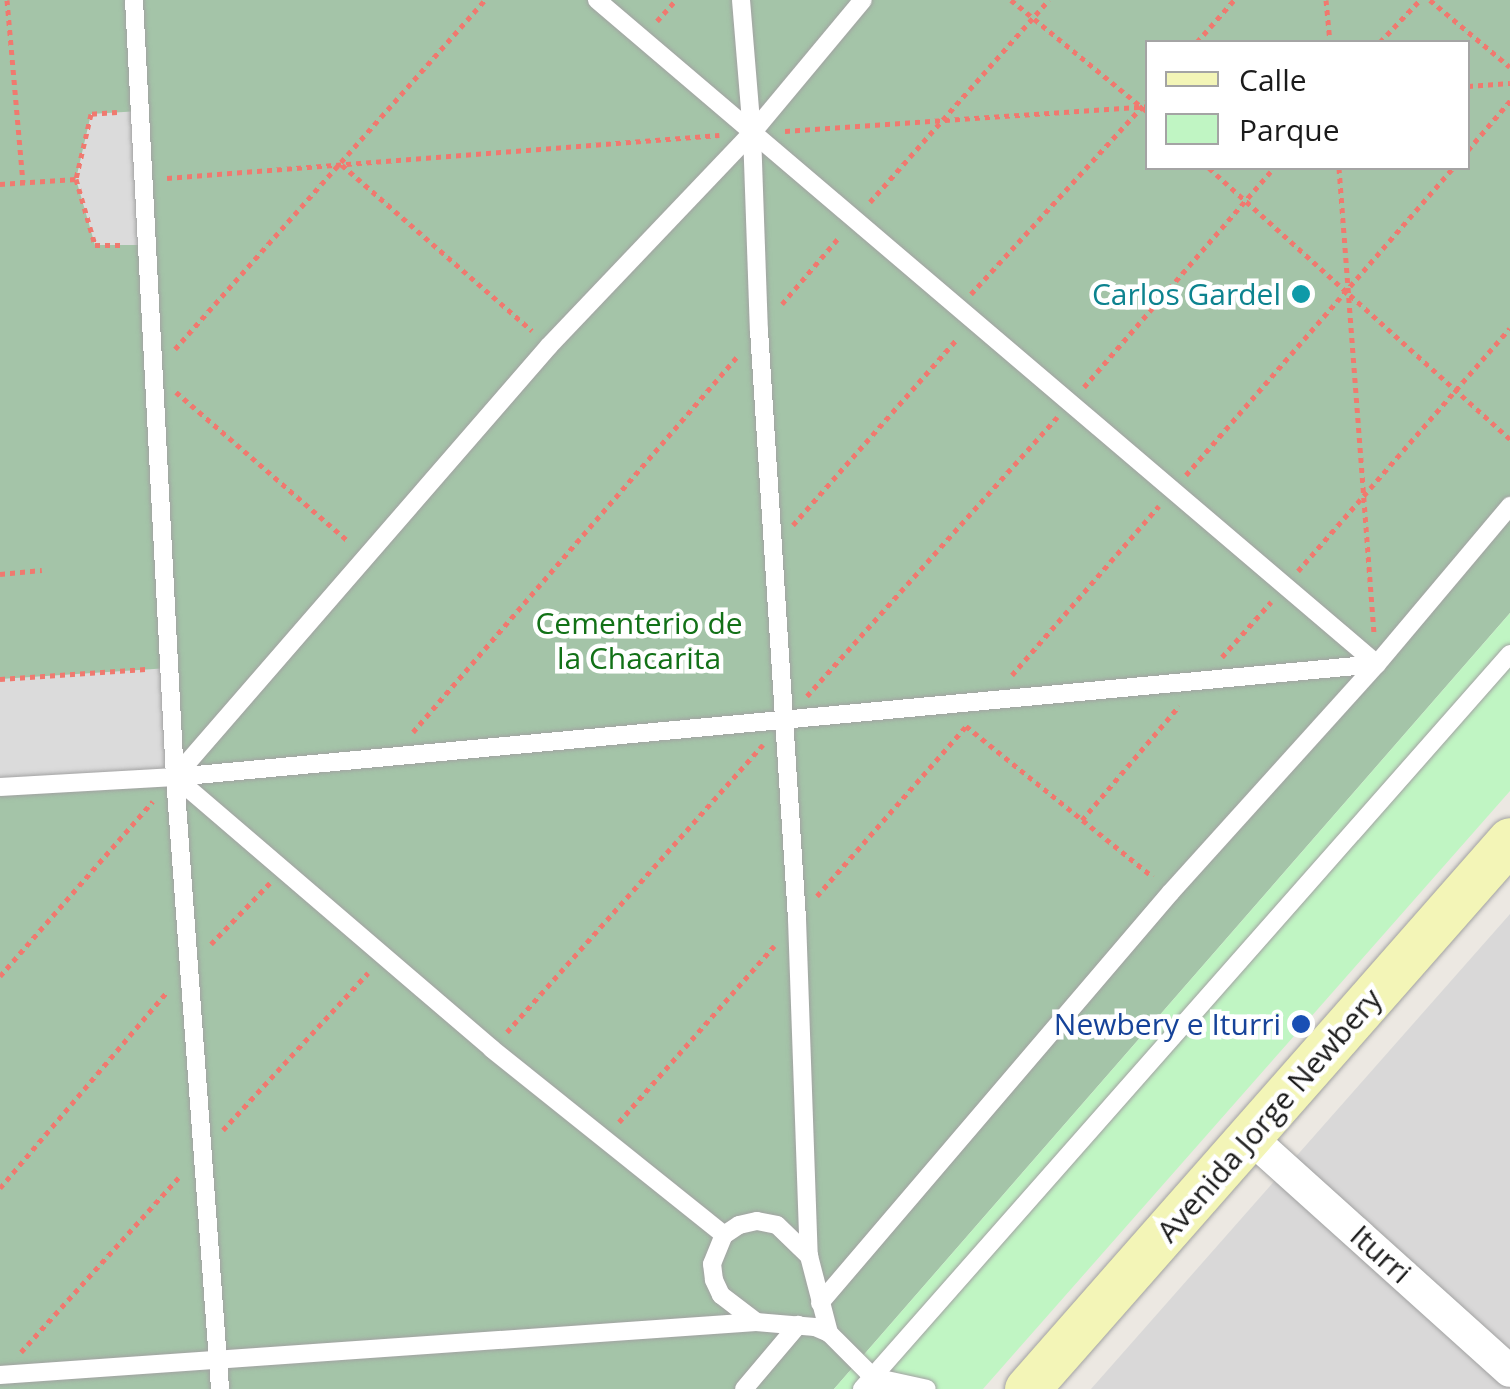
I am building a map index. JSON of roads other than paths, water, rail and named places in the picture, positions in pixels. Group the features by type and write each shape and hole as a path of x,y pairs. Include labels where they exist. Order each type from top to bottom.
{"main road":[{"name":"Avenida Jorge Newbery","path":"1027,1389 1510,840"}],"street":[{"name":"Iturri","path":"1251,1138 1510,1371"}],"lane":[{"path":"134,0 175,777 220,1389"},
{"path":"596,0 1377,664"},
{"path":"740,0 752,133 759,330 797,919 809,1256 829,1334 872,1385 927,1389"},
{"path":"175,777 550,346 752,133 863,0"},
{"path":"820,1304 1171,892 1377,664 1510,506"},
{"path":"872,1385 1510,654"},
{"path":"0,788 175,777 1377,664"},
{"path":"175,777 603,1140 724,1236"},
{"path":"756,1322 721,1294 714,1280 712,1264 724,1236 739,1225 757,1221 777,1225 809,1256"},
{"path":"0,1375 756,1322 829,1334"},
{"path":"744,1389 798,1326"}],"place":[{"name":"Carlos Gardel","path":"1301,294"},
{"name":"Newbery e Iturri","path":"1301,1024"}],"park label":[{"name":"Cementerio de la Chacarita","path":"639,640"}]}
